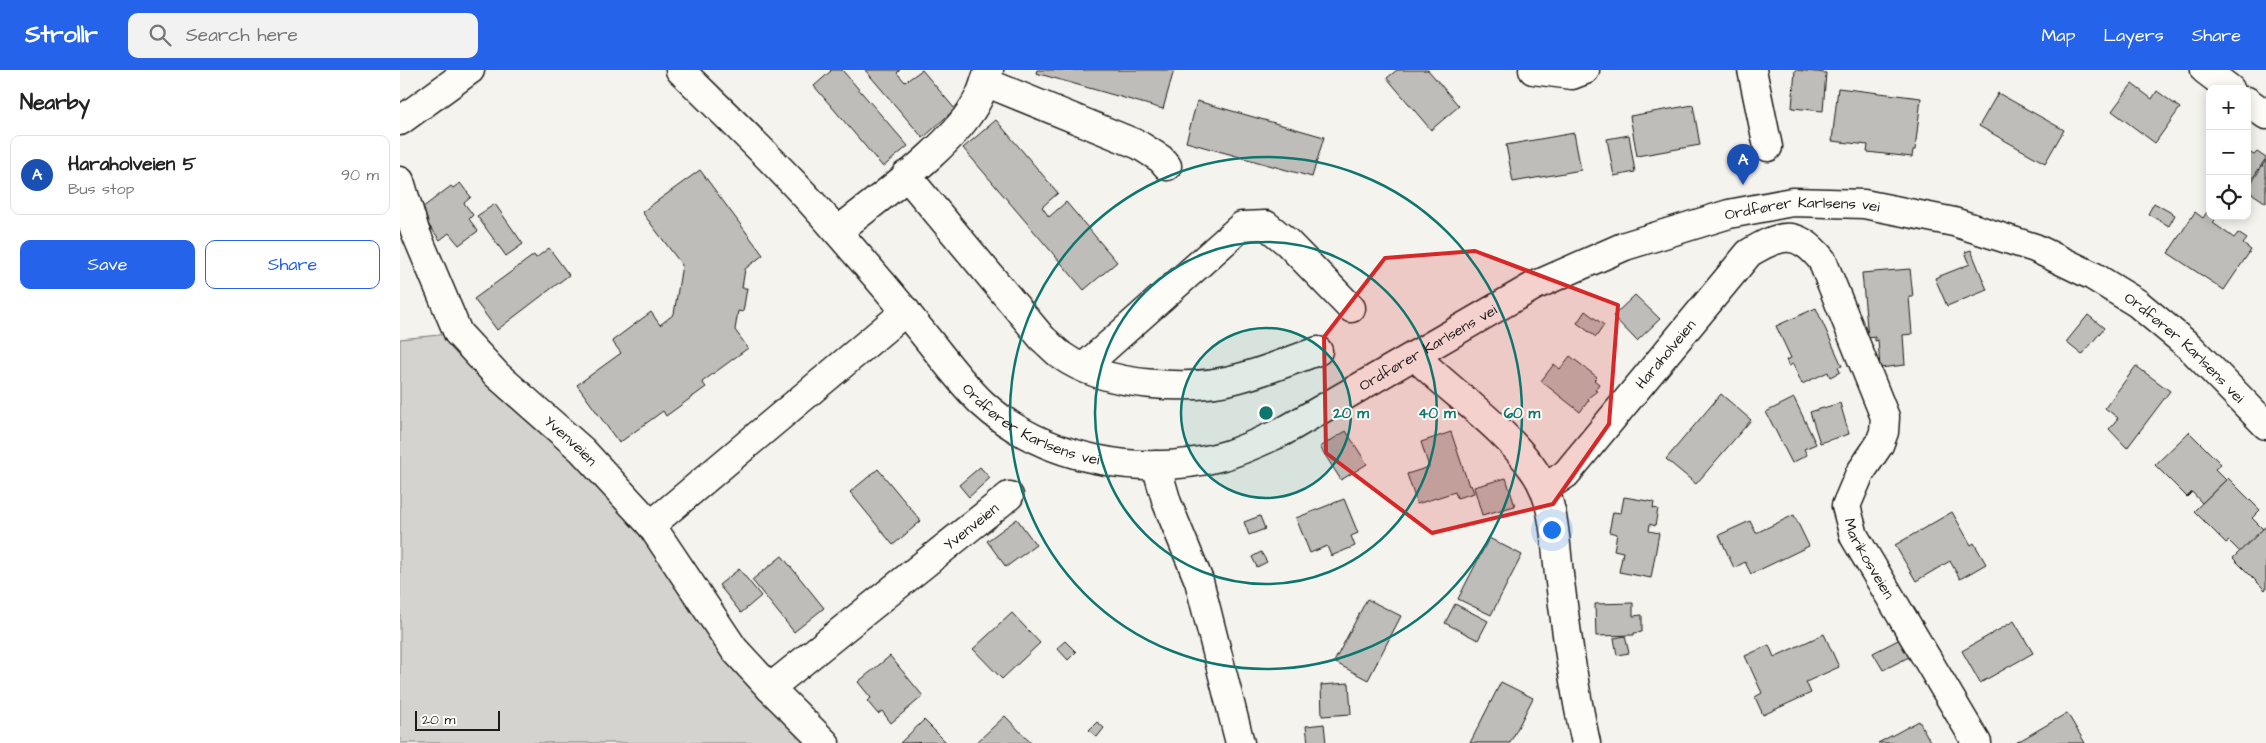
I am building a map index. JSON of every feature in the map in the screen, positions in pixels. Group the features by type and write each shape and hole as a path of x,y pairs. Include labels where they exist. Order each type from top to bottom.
{"street":[{"path":"400,120 470,70"},
{"name":"Ordfører Karlsens vei","path":"680,70 786,174 838,231 976,396 1003,419 1029,435 1064,450 1119,462 1156,465 1223,456 1284,431 1534,286 1625,246 1729,214 1792,202 1864,204 1954,222 2035,248 2093,276 2137,303 2182,341 2266,425"},
{"path":"1533,70 1572,75 1585,70"},
{"path":"1752,70 1768,147"},
{"path":"2205,70 2225,85"},
{"path":"838,231 929,157 960,125 978,100 987,76 1139,146 1161,159 1167,166"},
{"path":"2251,104 2266,115"},
{"path":"906,175 1042,338 1063,356 1084,367 1131,381 1176,386 1237,379 1318,351"},
{"name":"Yvenveien","path":"400,181 415,231 458,332 496,375 582,450 651,525 734,649 825,743"},
{"path":"1084,367 1242,226 1266,225 1287,242 1351,308"},
{"name":"Haraholveien","path":"1545,488 1566,474 1749,253 1764,244 1795,237"},
{"name":"Marikosveien","path":"1795,237 1810,245 1822,260 1886,418 1884,432 1879,445 1860,473 1846,506 1854,536 1977,743"},
{"path":"651,525 906,311"},
{"path":"1415,356 1440,381 1495,427 1518,450 1545,488 1552,524 1576,700 1586,743"},
{"path":"1156,465 1167,503 1199,581 1240,743"},
{"name":"Yvenveien","path":"770,688 1009,496"}],"highlighted area":[{"path":"1475,251 1618,305 1609,424 1553,504 1432,533 1326,453 1324,337 1385,258"}],"shaded area":[{"path":"458,333 582,450 825,743 400,743 400,339"}],"building":[{"path":"830,70 842,70 908,146 883,167 814,86"},
{"path":"865,70 900,70 897,73 905,82 922,70 955,109 923,138"},
{"path":"1037,70 1174,70 1163,109 1036,73"},
{"path":"1397,70 1428,70 1459,106 1431,130 1387,78"},
{"path":"1795,70 1826,73 1823,111 1792,108"},
{"path":"2132,84 2152,99 2157,91 2180,108 2155,143 2112,111"},
{"path":"1838,88 1921,98 1915,150 1913,150 1912,157 1867,152 1868,145 1832,141"},
{"path":"1998,93 2064,130 2045,163 1979,126"},
{"path":"1197,101 1324,137 1312,177 1186,142"},
{"path":"1693,105 1700,145 1637,156 1630,116"},
{"path":"996,120 1058,193 1042,207 1049,217 1066,202 1117,262 1084,290 963,148"},
{"path":"1574,133 1581,170 1513,182 1506,145"},
{"path":"1629,135 1635,172 1614,176 1607,139"},
{"path":"2257,152 2266,158 2251,181 2251,153 2254,155"},
{"path":"2266,160 2266,203 2251,193 2251,184"},
{"path":"700,170 763,255 745,269 742,288 747,288 743,312 738,311 735,330 748,348 702,382 706,387 666,416 663,411 619,443 577,385 621,353 612,341 651,312 660,325 674,314 682,265 642,212"},
{"path":"460,183 471,197 464,203 473,215 469,219 478,231 459,245 449,233 440,240 418,211 451,186 453,188"},
{"path":"2154,203 2175,215 2169,226 2148,214"},
{"path":"495,204 523,244 506,256 477,216"},
{"path":"2195,212 2203,218 2206,214 2206,220 2215,220 2213,223 2234,238 2238,233 2247,239 2243,244 2251,250 2224,290 2168,253"},
{"path":"549,248 569,275 497,330 474,299 534,255 536,258"},
{"path":"1971,250 1987,290 1947,306 1935,278 1970,264 1965,252"},
{"path":"1910,269 1913,297 1909,297 1912,334 1903,335 1905,365 1880,368 1878,340 1875,341 1875,337 1868,338 1862,273"},
{"path":"1635,295 1660,319 1637,341 1613,316"},
{"path":"1816,308 1842,366 1838,367 1840,372 1830,377 1828,372 1802,384 1793,364 1789,366 1786,360 1791,358 1776,326"},
{"path":"1585,311 1604,325 1596,337 1577,323"},
{"path":"2088,315 2104,328 2082,355 2066,342"},
{"path":"1570,356 1597,377 1594,380 1599,384 1595,390 1597,391 1588,398 1589,400 1580,412 1541,381 1554,364 1560,369"},
{"path":"2136,366 2170,391 2127,448 2109,429 2118,418 2105,408"},
{"path":"1721,394 1751,420 1696,484 1666,459"},
{"path":"1794,398 1816,444 1804,449 1807,455 1792,463 1766,412"},
{"path":"1840,403 1849,434 1820,443 1810,412"},
{"path":"1346,431 1367,464 1341,480 1320,447"},
{"path":"1451,432 1469,486 1471,485 1474,493 1457,498 1455,492 1417,504 1407,474 1429,467 1421,442"},
{"path":"2189,432 2221,464 2215,469 2226,480 2202,503 2192,492 2187,497 2155,465"},
{"path":"980,467 990,478 969,497 959,485"},
{"path":"878,469 921,521 893,545 850,492"},
{"path":"1506,478 1515,506 1482,515 1474,487"},
{"path":"2228,478 2260,510 2252,518 2263,529 2240,552 2229,541 2226,543 2194,511"},
{"path":"1624,497 1654,502 1653,508 1658,509 1655,526 1650,524 1649,531 1659,533 1651,578 1619,572 1623,552 1614,550 1617,534 1609,532 1613,512 1621,513"},
{"path":"1344,499 1358,533 1351,536 1355,546 1331,556 1327,546 1310,553 1296,518"},
{"path":"1952,512 1971,545 1974,543 1986,564 1960,579 1950,561 1916,581 1895,545"},
{"path":"1794,515 1809,546 1751,574 1745,562 1734,568 1719,535 1750,521 1756,533"},
{"path":"1260,516 1265,529 1249,535 1244,522"},
{"path":"1017,519 1036,545 1006,567 987,541"},
{"path":"2266,526 2266,589 2265,590 2233,558"},
{"path":"1489,538 1522,555 1491,615 1458,599"},
{"path":"1261,552 1267,562 1257,567 1252,557"},
{"path":"782,556 824,608 794,632 752,580"},
{"path":"739,569 761,596 741,613 719,585"},
{"path":"1367,599 1401,616 1368,680 1334,662"},
{"path":"1633,603 1633,616 1642,615 1642,632 1634,633 1634,635 1596,636 1595,604"},
{"path":"1455,604 1488,621 1478,640 1445,623"},
{"path":"1012,613 1040,643 1002,679 973,649"},
{"path":"2014,621 2033,653 1980,683 1962,651"},
{"path":"1824,634 1839,667 1806,682 1811,693 1763,715 1755,697 1762,693 1745,656 1769,645 1774,657"},
{"path":"1625,636 1629,653 1617,655 1614,638"},
{"path":"1900,639 1909,657 1883,670 1873,653"},
{"path":"1065,641 1076,652 1068,660 1057,648"},
{"path":"890,656 923,696 891,723 882,711 878,714 867,701 871,698 858,682"},
{"path":"1501,682 1533,698 1510,743 1470,743"},
{"path":"1349,683 1351,714 1322,716 1321,685"},
{"path":"2067,713 2085,743 2016,743"},
{"path":"1005,716 1031,743 976,743"},
{"path":"924,720 946,742 900,743"},
{"path":"1919,721 1931,743 1878,743"},
{"path":"1097,722 1104,728 1097,737 1089,730"},
{"path":"1324,724 1326,743 1308,743 1306,726"}],"place":[{"name":"Haraholveien 5","path":"1743,185"}]}
